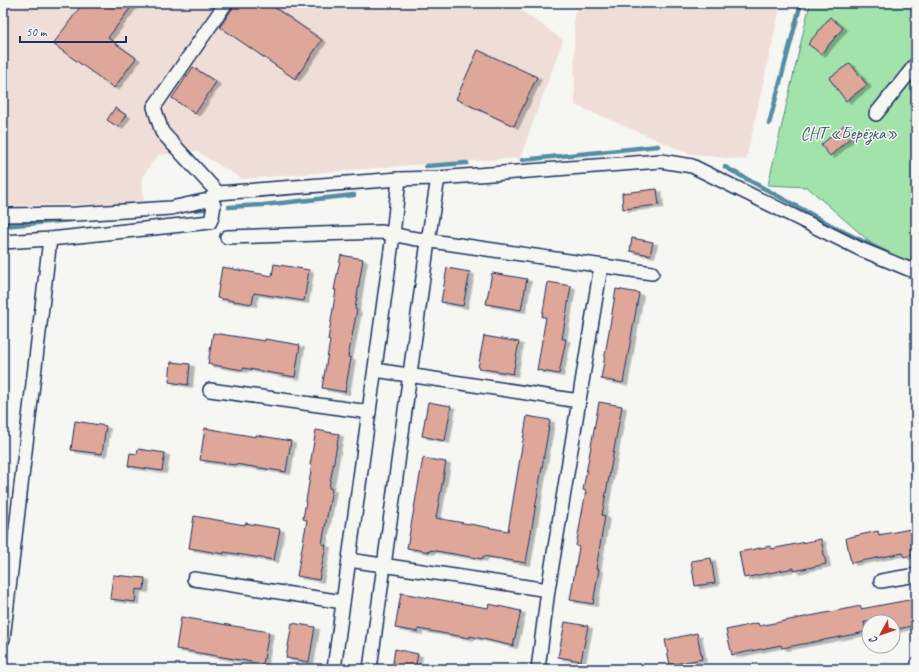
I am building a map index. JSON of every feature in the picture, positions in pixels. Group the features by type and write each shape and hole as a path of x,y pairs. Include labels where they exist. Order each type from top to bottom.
{"street":[{"path":"3,242 50,239 210,222 214,205 213,196 162,132 154,108 226,3"},
{"path":"876,114 916,64"},
{"path":"3,215 76,214 170,208 213,196 399,179 438,178 661,161 692,166 860,249 911,270 916,266"},
{"path":"370,669 428,241 438,178"},
{"path":"334,669 393,235 399,179"},
{"path":"227,237 382,232 428,241 652,273"},
{"path":"3,639 50,239"},
{"path":"538,669 548,590 601,266"},
{"path":"375,370 579,401"},
{"path":"210,390 369,412"},
{"path":"349,560 548,590"},
{"path":"880,581 916,575"},
{"path":"194,579 343,602"}],"shaded area":[{"path":"3,3 511,3 563,40 520,158 411,165 242,179 196,151 158,155 142,177 144,203 3,206"},
{"path":"582,3 781,3 746,160 690,154 575,105 574,14"}],"green space":[{"name":"СНТ «Берёзка»","path":"810,3 916,3 916,282 807,187 768,185"}],"building":[{"path":"83,3 134,3 108,38 136,58 114,88 53,44"},
{"path":"236,3 268,3 322,40 295,79 220,27"},
{"path":"830,17 843,28 821,54 808,44"},
{"path":"478,50 537,77 514,126 456,99"},
{"path":"850,63 867,85 846,101 829,78"},
{"path":"193,67 216,82 195,114 172,98"},
{"path":"115,108 126,115 118,127 107,120"},
{"path":"844,125 853,135 830,156 821,145"},
{"path":"657,189 659,205 623,209 622,193"},
{"path":"632,238 653,242 650,255 630,251"},
{"path":"341,255 363,259 355,309 357,310 348,357 351,358 345,392 322,388 330,341 328,340 336,290 334,290"},
{"path":"274,264 309,270 304,301 254,293 252,304 217,298 222,267 272,276"},
{"path":"447,268 470,272 463,306 441,302"},
{"path":"492,273 527,279 521,310 486,304"},
{"path":"548,282 571,286 562,339 566,339 559,374 537,370 546,317 542,317"},
{"path":"616,289 639,293 623,383 601,379"},
{"path":"213,333 300,345 295,377 243,368 243,370 208,364"},
{"path":"484,336 519,342 513,374 478,368"},
{"path":"171,362 190,364 188,385 169,382"},
{"path":"428,402 451,406 445,441 422,436"},
{"path":"599,402 622,406 602,515 605,516 596,569 599,569 593,604 570,600 579,547 576,546 586,491 583,490"},
{"path":"527,416 550,420 526,563 483,556 483,559 430,550 430,552 407,548 423,458 446,462 436,518 508,531"},
{"path":"75,421 106,426 102,454 71,450"},
{"path":"205,428 256,437 256,435 291,441 286,472 200,460"},
{"path":"316,430 339,434 329,488 332,489 322,544 326,545 319,580 297,576 307,520 303,519"},
{"path":"138,449 165,453 162,471 128,466 130,453 137,454"},
{"path":"194,516 245,525 245,523 280,529 274,560 189,548"},
{"path":"916,528 916,554 904,557 903,553 851,563 846,538 878,531 879,535"},
{"path":"821,539 826,564 794,571 794,568 744,578 739,552 771,546 771,549"},
{"path":"711,558 715,583 695,586 691,561"},
{"path":"113,575 145,578 144,590 136,589 135,602 110,599"},
{"path":"401,593 488,608 489,604 521,611 513,646 470,636 470,638 418,629 418,632 395,628"},
{"path":"914,599 916,625 901,628 901,614 861,614 861,633 782,648 781,645 732,655 726,630 758,623 759,626 861,606 861,609"},
{"path":"181,617 269,632 263,664 176,649"},
{"path":"565,622 588,626 581,661 558,657"},
{"path":"292,623 315,627 309,662 286,658"},
{"path":"697,633 702,659 670,665 665,640"},
{"path":"395,649 418,654 415,669 392,669"}],"waterway":[{"path":"769,124 801,3"},
{"path":"522,160 658,146"},
{"path":"426,166 467,163"},
{"path":"725,167 838,229 887,253"},
{"path":"229,207 263,205 354,195"},
{"path":"190,210 206,209"},
{"path":"3,226 71,220"}]}
